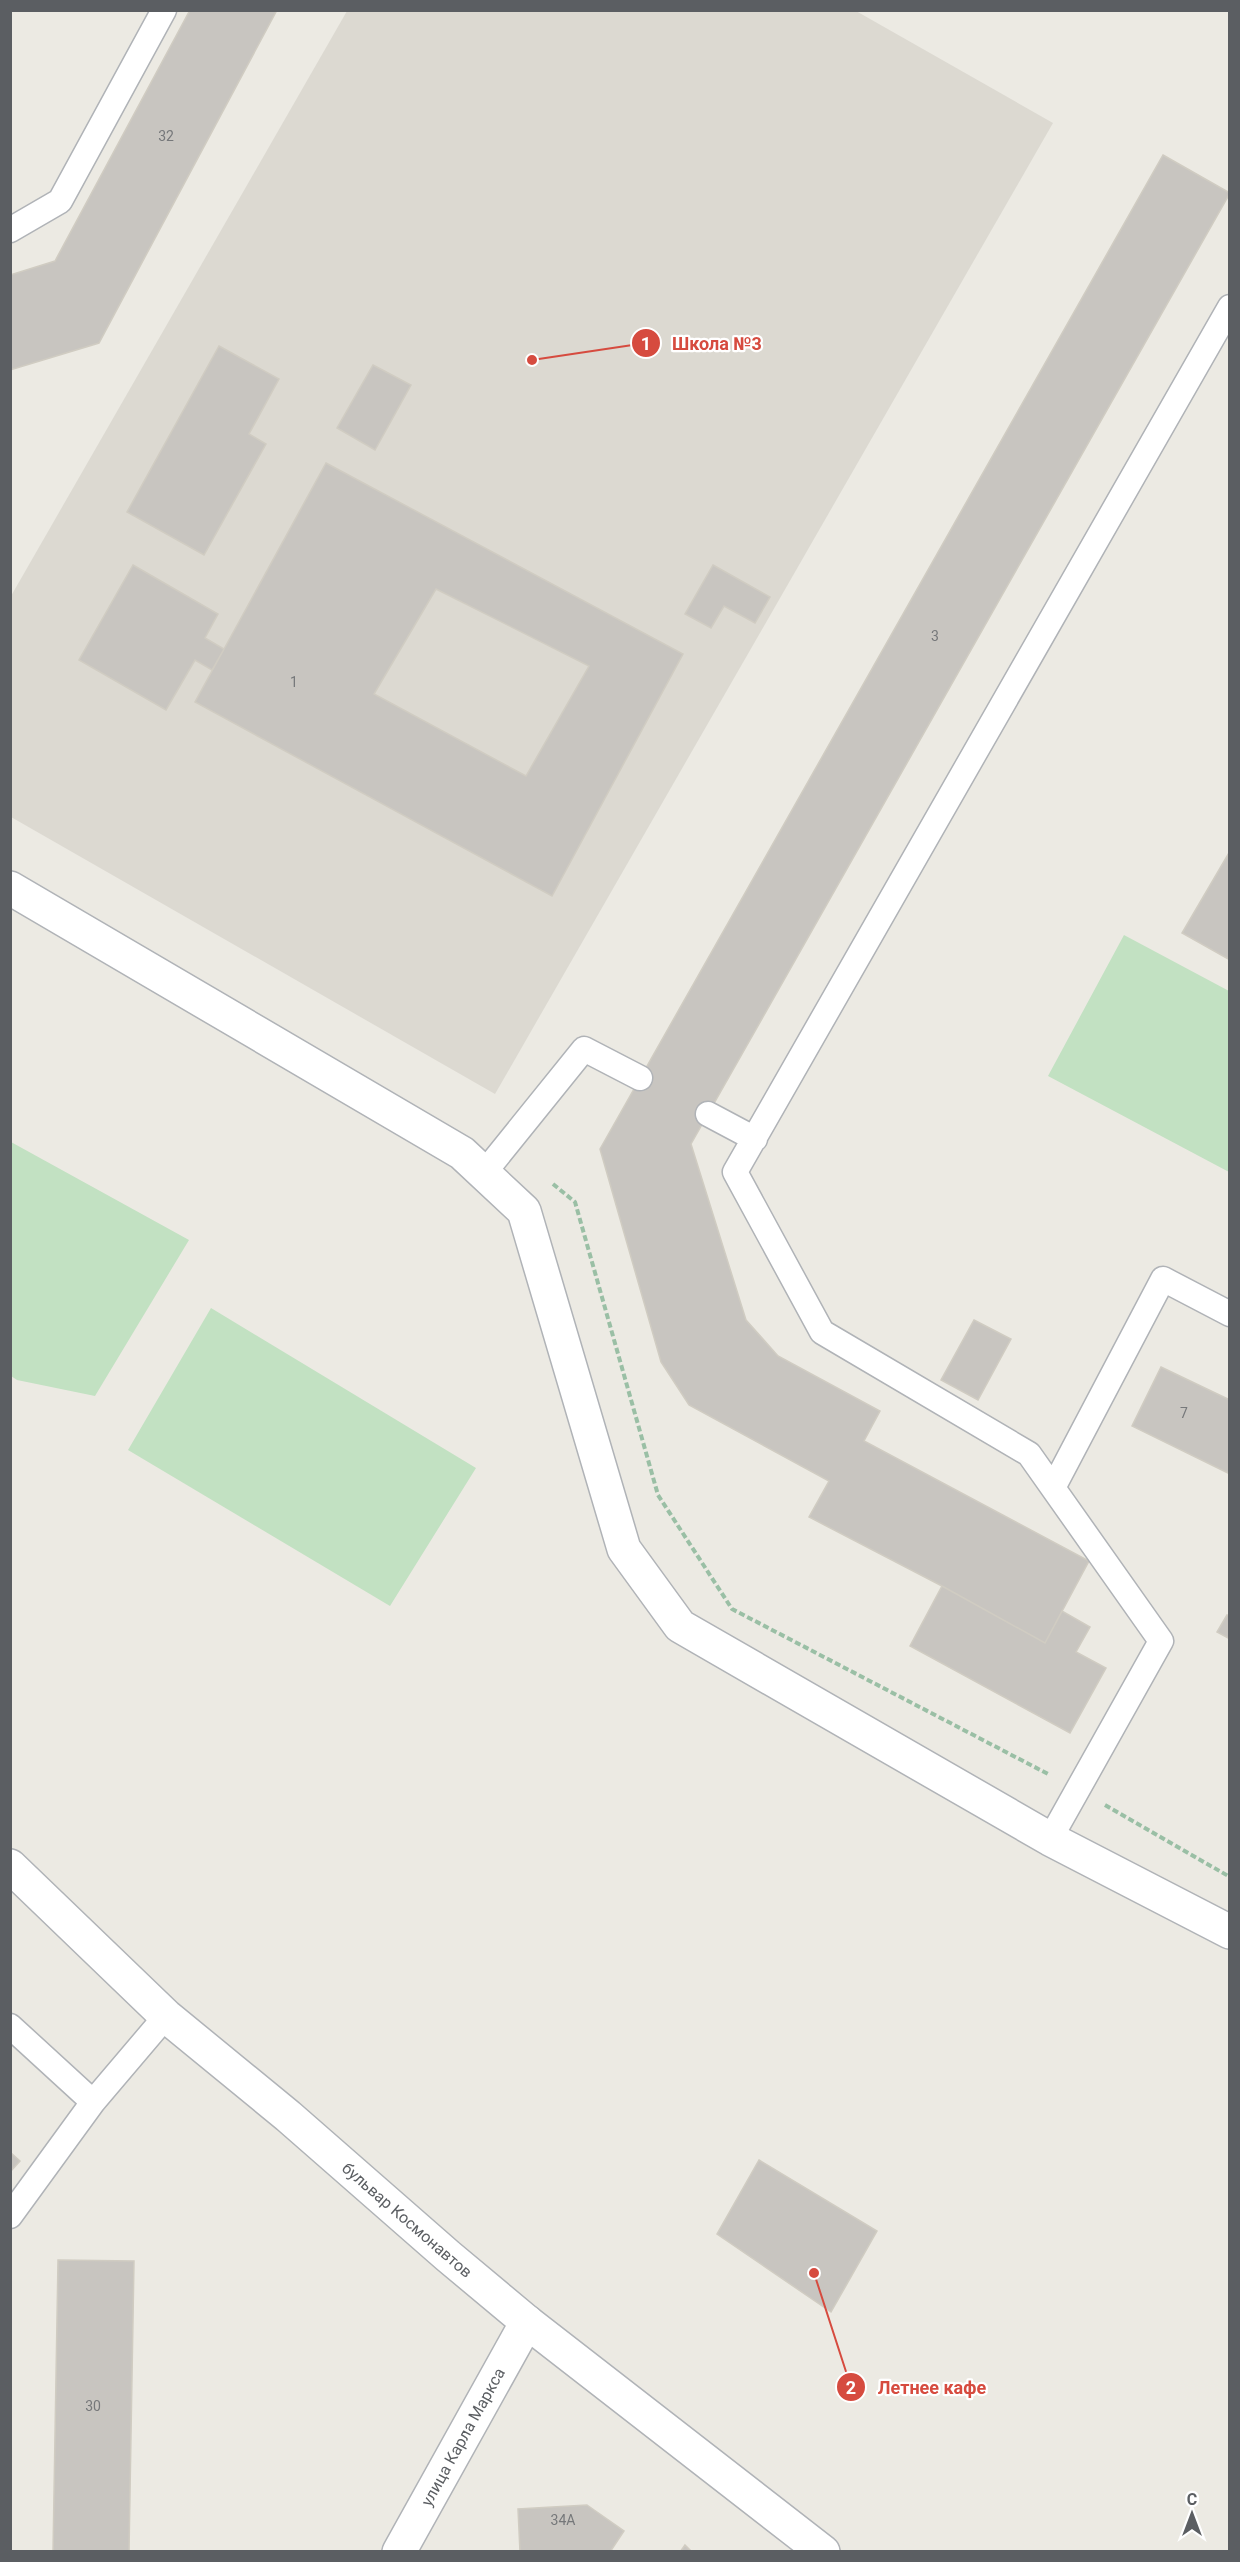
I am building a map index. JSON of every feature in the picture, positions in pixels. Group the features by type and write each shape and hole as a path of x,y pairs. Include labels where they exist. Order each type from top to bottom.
{"street":[{"path":"10,888 462,1153 524,1211 624,1549 680,1626 1050,1839 1230,1932"},
{"name":"бульвар Космонавтов","path":"10,1866 166,2016 288,2116 527,2322 823,2552"},
{"name":"улица Карла Маркса","path":"399,2552 527,2322"}],"lane":[{"path":"10,230 60,201 164,10"},
{"path":"1050,1839 1161,1641 1029,1454 822,1332 735,1172 1230,307"},
{"path":"484,1173 584,1049 640,1078"},
{"path":"708,1114 754,1138"},
{"path":"1053,1488 1163,1279 1230,1314"},
{"path":"10,2216 93,2102 166,2016"},
{"path":"10,2026 93,2102"}],"path":[{"path":"575,1202 658,1495 732,1609 1078,1790 1230,1876"}],"shaded area":[{"path":"347,11 856,11 1053,123 495,1094 11,817 11,596"}],"green space":[{"path":"1124,935 1229,991 1229,1172 1048,1076"},
{"path":"11,1142 189,1240 95,1396 17,1380 11,1376"},
{"path":"211,1308 476,1468 390,1606 128,1450"}],"building":[{"path":"190,10 277,10 99,343 10,370 10,275 55,261"},
{"path":"1163,155 1230,193 691,1144 746,1320 778,1356 880,1411 864,1441 1089,1561 1045,1643 809,1517 829,1481 689,1405 661,1362 600,1149"},
{"path":"219,346 279,379 249,434 266,444 204,555 127,512"},
{"path":"373,365 411,385 375,450 337,428"},
{"path":"326,463 683,654 552,896 195,702","holes":["436,589 589,666 526,776 374,694"]},
{"path":"133,565 218,614 205,638 224,649 212,670 195,660 166,710 79,660"},
{"path":"713,565 770,597 755,623 724,606 711,628 685,614"},
{"path":"1230,851 1230,960 1182,933"},
{"path":"974,1320 1011,1339 978,1400 941,1380"},
{"path":"1161,1367 1230,1400 1230,1474 1132,1426"},
{"path":"942,1586 1045,1643 1062,1611 1090,1627 1076,1652 1106,1668 1070,1733 910,1646"},
{"path":"1227,1615 1230,1616 1230,1639 1217,1632"},
{"path":"10,2152 20,2161 10,2172"},
{"path":"759,2160 877,2231 831,2312 717,2234"},
{"path":"58,2260 134,2261 129,2552 53,2552"},
{"path":"587,2505 624,2531 610,2552 520,2552 518,2509"},
{"path":"685,2545 692,2552 680,2552"}],"place":[{"name":"Школа №3","path":"532,360"},
{"name":"Летнее кафе","path":"814,2273"}]}
